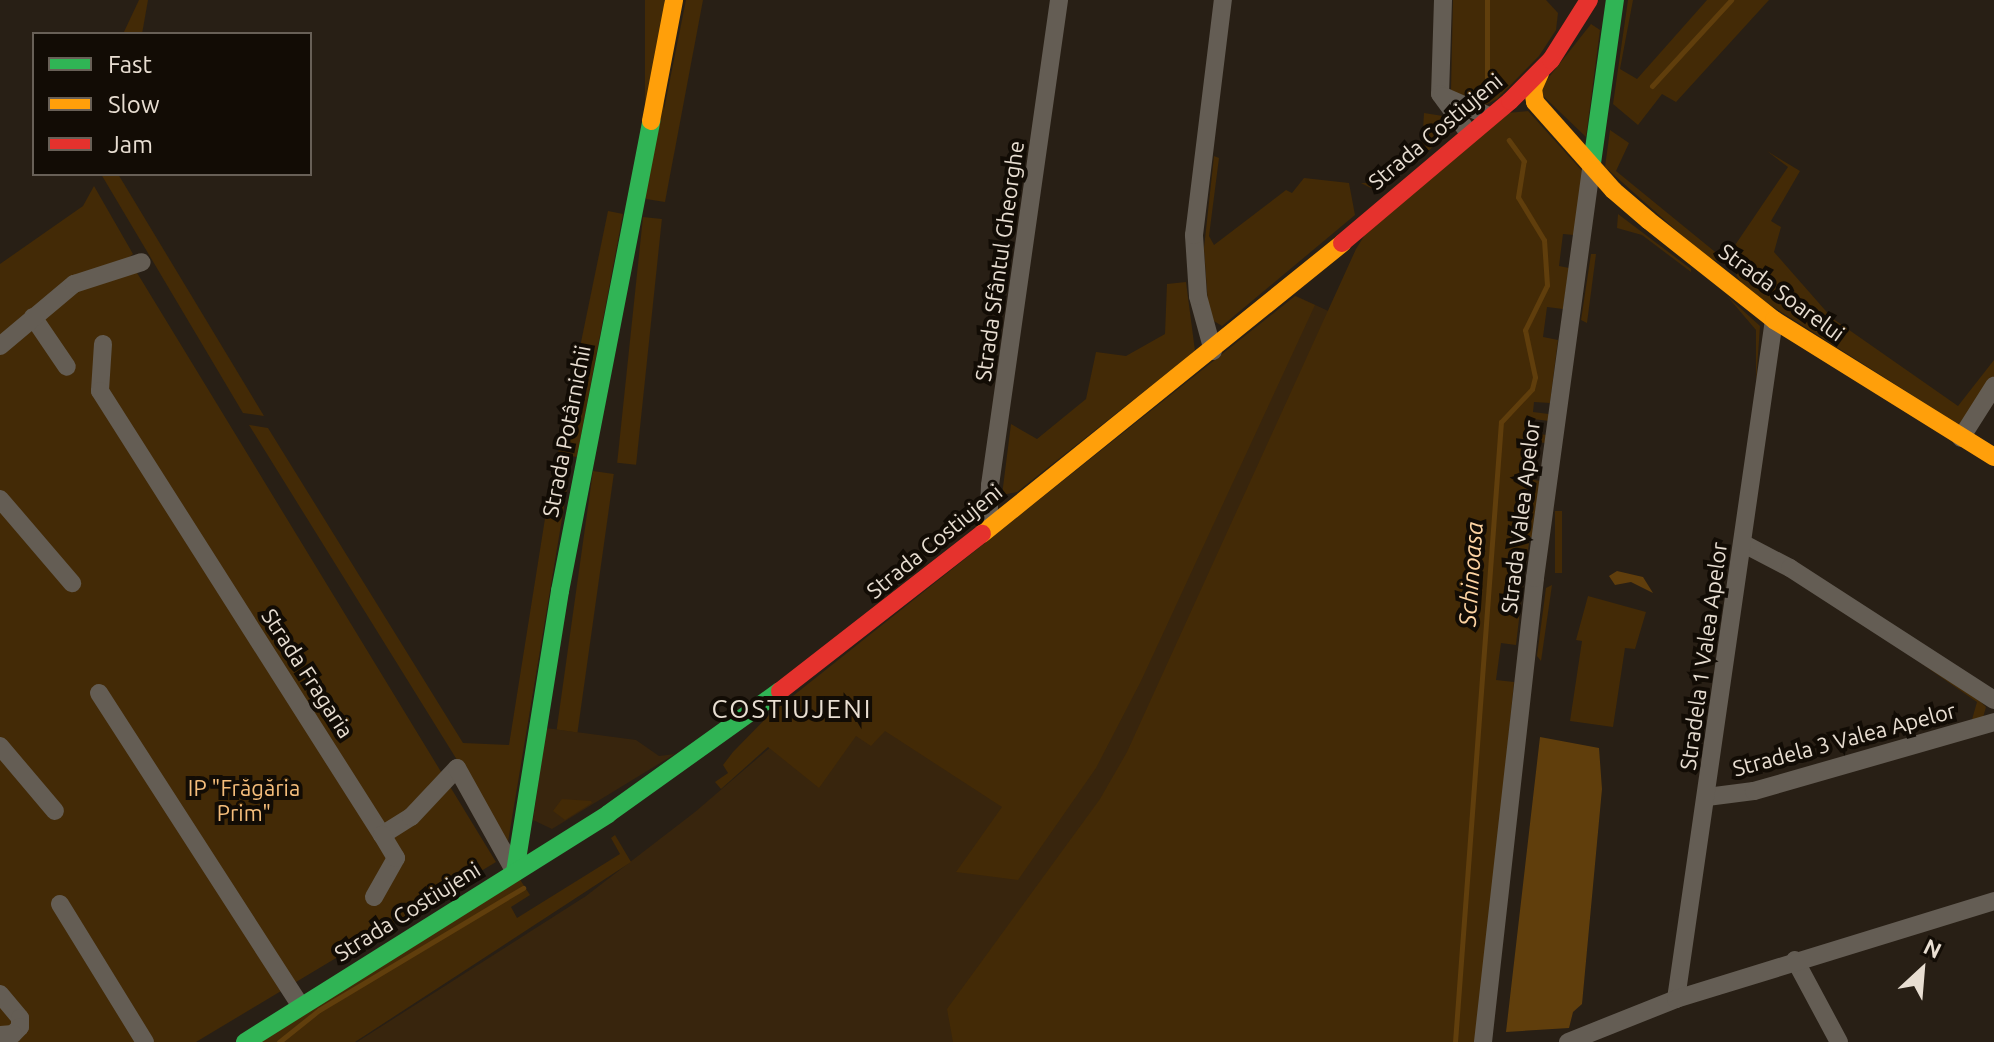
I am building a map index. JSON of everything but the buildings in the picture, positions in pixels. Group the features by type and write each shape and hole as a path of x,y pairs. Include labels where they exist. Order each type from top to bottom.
{"street":[{"name":"Strada Potârnichii","path":"515,872 560,591 674,0"},
{"name":"Strada Sfântul Gheorghe","path":"988,528 990,485 1059,0"},
{"path":"1213,351 1198,296 1194,235 1223,0"},
{"path":"1443,0 1440,94 1468,132"},
{"name":"Strada Valea Apelor","path":"1483,1042 1535,578 1615,0"},
{"name":"Strada Costiujeni","path":"245,1042 698,754 1213,351 1468,132 1510,101 1540,73 1581,4"},
{"path":"1581,4 1606,17 1612,29"},
{"path":"1510,101 1535,102 1533,89 1540,73"},
{"path":"1440,94 1489,116"},
{"name":"Strada Soarelui","path":"1535,102 1574,140 1613,190 1774,320 1994,457"},
{"path":"1574,140 1584,141 1598,123"},
{"path":"0,346 74,284 142,262"},
{"path":"33,317 67,367"},
{"name":"Stradela 1 Valea Apelor","path":"1676,999 1774,320"},
{"name":"Strada Fragaria","path":"103,344 100,391 396,858 374,897"},
{"path":"1961,438 1994,386"},
{"path":"0,499 72,583"},
{"path":"1744,544 1790,568 1994,700"},
{"path":"99,693 300,1005"},
{"name":"Stradela 3 Valea Apelor","path":"1707,797 1754,791 1994,722"},
{"path":"0,746 55,811"},
{"path":"382,835 411,817 457,768 515,872"},
{"path":"1568,1042 1676,999 1994,901"},
{"path":"60,904 145,1042"},
{"path":"1795,960 1839,1042"},
{"path":"0,994 20,1018 20,1027 13,1034 0,1035"}],"shaded area":[{"path":"1296,296 1492,387 1439,1042 357,1042 586,896 695,812"},
{"path":"1617,571 1643,577 1653,593 1631,582 1615,585 1609,576"},
{"path":"546,728 636,740 659,756 675,754 552,829 533,820"},
{"path":"1540,737 1599,748 1602,789 1582,1004 1573,1012 1569,1028 1506,1032"}],"green space":[{"path":"139,0 148,0 142,32 124,32"},
{"path":"645,0 664,0 664,198 645,198"},
{"path":"686,0 703,0 665,202 646,199"},
{"path":"1453,0 1546,0 1558,13 1556,30 1539,56 1497,99 1481,107 1451,90"},
{"path":"1628,0 1633,0 1620,69 1637,79 1707,0 1769,0 1676,102 1662,94 1638,125 1613,104"},
{"path":"1591,24 1600,30 1586,137 1538,91"},
{"path":"1528,111 1584,173 1574,235 1563,234 1559,266 1569,268 1563,309 1547,307 1543,337 1558,340 1550,403 1534,402 1533,412 1549,414 1549,421 1533,419 1531,433 1547,435 1546,443 1525,441 1520,478 1541,481 1535,537 1530,537 1526,563 1512,567 1510,583 1523,585 1516,645 1501,643 1496,680 1514,682 1478,1042 953,1042 947,1009 1100,799 1127,752 1356,249 1366,233 1507,113"},
{"path":"1424,113 1443,116 1452,131 1379,192 1361,183 1370,183 1422,145"},
{"path":"1610,130 1629,143 1616,171 1725,260 1788,167 1767,151 1800,171 1771,221 1781,227 1774,252 1832,318 1958,406 1994,360 1994,381 1961,426 1745,289 1731,267 1705,256 1605,167"},
{"path":"1214,156 1219,158 1209,236 1214,245 1286,190 1292,193 1304,178 1349,183 1355,215 1222,326 1209,318 1204,248"},
{"path":"102,176 119,176 264,416 243,413"},
{"name":"IP \"Frăgăria Prim\"","path":"94,186 133,254 128,258 496,862 196,1042 0,1042 0,264 83,206"},
{"path":"608,211 623,214 577,457 558,454"},
{"path":"1618,214 1691,272 1642,235 1617,228"},
{"path":"643,217 662,219 636,465 617,463"},
{"path":"1591,254 1596,254 1587,323 1581,320"},
{"path":"1186,282 1195,351 1017,492 1002,495 1011,424 1037,439 1086,399 1096,352 1126,356 1165,334 1167,284"},
{"path":"1295,296 1315,305 1141,681 1096,768 1018,880 956,872 1002,807 885,731 871,746 856,736 819,788 768,747 721,789 715,782 728,773 723,765 733,752 769,715"},
{"path":"1727,296 1760,326 1756,383 1756,330"},
{"path":"249,425 268,428 463,743 509,745 554,462 571,465 508,842"},
{"path":"593,471 614,474 577,732 557,729"},
{"path":"1555,511 1562,511 1562,573 1555,573"},
{"path":"1552,585 1541,661 1537,656 1546,588"},
{"path":"1588,596 1646,612 1635,649 1625,648 1613,727 1570,721 1582,641 1576,640"},
{"path":"1919,662 1980,701 1986,707 1982,721 1971,723 1977,702"},
{"path":"562,799 592,803 565,820 553,811"},
{"path":"615,835 631,862 355,1042 257,1042 519,878 530,895 511,907 517,918 620,854 611,838"}],"waterway":[{"name":"Schinoasa","path":"1487,0 1487,88"},
{"path":"1652,86 1731,0"},
{"name":"Schinoasa","path":"1455,1042 1501,422 1532,389 1535,377 1525,330 1547,285 1544,240 1518,197 1524,161 1509,140"},
{"path":"279,1042 319,1010 523,888"}],"traffic: fast":[{"path":"1592,163 1615,0"},
{"path":"515,872 560,591 651,121"},
{"path":"245,1042 608,814 780,691"}],"traffic: slow":[{"path":"651,121 674,0"},
{"path":"1540,73 1533,89 1535,102 1613,190 1648,220 1774,320 1994,457"},
{"path":"982,534 1342,243"}],"traffic: jam":[{"path":"1342,243 1510,101 1551,60 1589,0"},
{"path":"780,691 982,534"}],"district":[{"name":"COSTIUJENI","path":"792,709"}]}
